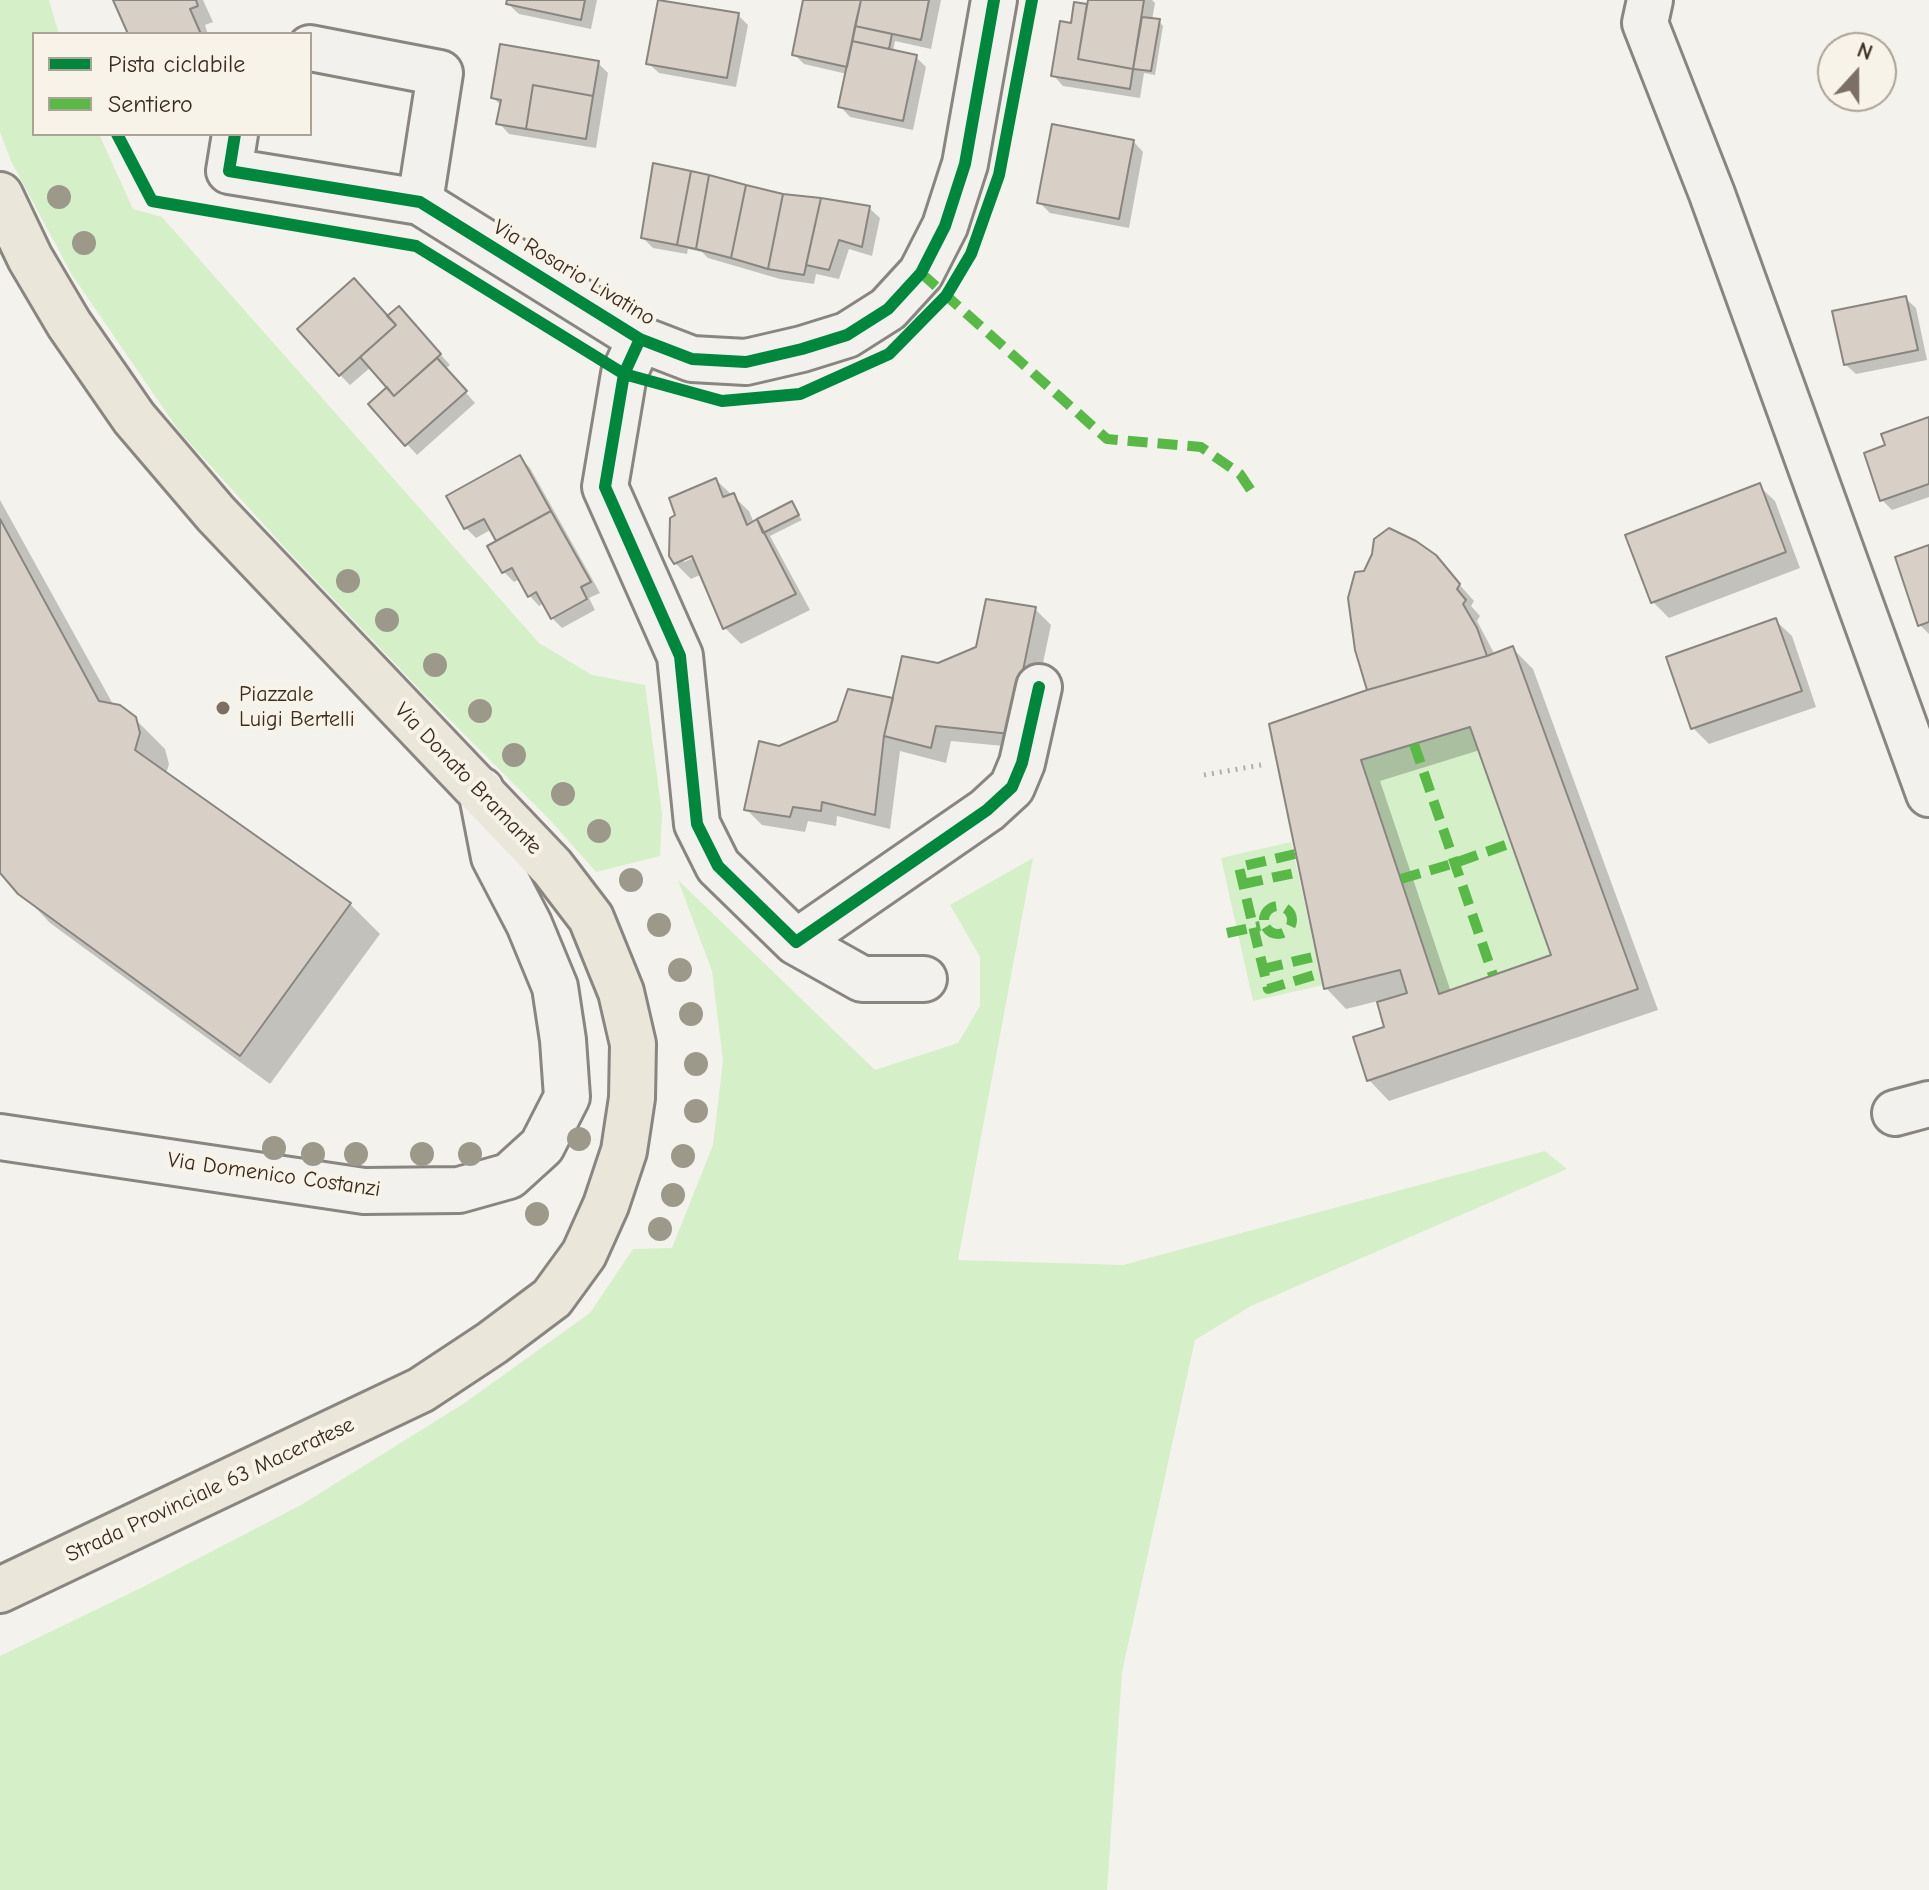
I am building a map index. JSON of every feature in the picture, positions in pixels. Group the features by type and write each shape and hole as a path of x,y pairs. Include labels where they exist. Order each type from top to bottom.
{"main road":[{"name":"Via Donato Bramante","path":"0,195 69,324 134,418 216,514 552,867 591,918 621,992 633,1044 632,1098 624,1151 606,1205 584,1254 552,1298 421,1390"},
{"name":"Strada Provinciale 63 Maceratese","path":"0,1590 421,1390"}],"street":[{"name":"Via Rosario Livatino","path":"235,136 229,171 420,202 640,339 692,359 746,362 847,335 888,309 921,273 945,226 965,164 994,0"},
{"path":"1650,0 1645,23 1712,194 1929,794"},
{"path":"312,48 440,73 420,202"},
{"path":"640,339 624,374 605,487 680,656 697,824 718,866 796,942 862,979 924,979"},
{"path":"796,942 987,810 1012,787 1022,763 1039,687"},
{"name":"Via Domenico Costanzi","path":"0,1137 364,1191 459,1190 509,1176 542,1146 567,1097 563,1040 555,987 529,924 494,857 481,790"}],"path":[{"path":"1204,775 1261,765"}],"green space":[{"path":"0,0 49,0 58,32 32,32 32,136 100,136 133,209 162,217 539,643 592,675 645,685 662,814 660,856 596,872 551,821 286,549 179,431 72,275 11,161 0,132"},
{"path":"1470,727 1551,955 1439,994 1361,760"},
{"path":"1291,842 1323,985 1253,1001 1221,858"},
{"path":"1033,858 958,1260 1123,1265 1545,1151 1567,1169 1251,1306 1195,1340 1122,1672 1107,1890 0,1890 0,1656 145,1586 301,1505 463,1404 590,1313 633,1249 672,1248 713,1145 723,1061 712,971 678,880 875,1070 958,1043 980,1006 980,957 950,905"}],"building":[{"path":"113,0 196,0 198,6 190,9 200,32 127,32"},
{"path":"507,0 585,0 581,20 506,4"},
{"path":"658,0 739,13 727,78 646,64"},
{"path":"803,0 861,0 847,67 792,55"},
{"path":"861,0 929,0 921,40 855,26"},
{"path":"1088,0 1144,0 1133,69 1078,59"},
{"path":"1074,2 1087,4 1078,59 1133,69 1130,89 1051,76 1060,21 1071,23"},
{"path":"1142,17 1160,19 1151,71 1133,69"},
{"path":"855,26 892,34 889,49 852,41"},
{"path":"852,41 917,55 903,121 838,107"},
{"path":"500,44 599,61 593,96 533,85 526,129 496,124 501,100 491,98"},
{"path":"533,85 593,96 586,139 526,129"},
{"path":"1052,124 1134,140 1119,219 1037,203"},
{"path":"653,163 691,171 677,245 641,238"},
{"path":"691,171 709,175 696,249 677,245"},
{"path":"709,175 746,185 731,258 696,249"},
{"path":"746,185 783,194 768,269 731,258"},
{"path":"783,194 821,198 804,275 768,269"},
{"path":"821,198 870,206 862,247 839,240 829,270 806,265"},
{"path":"354,278 396,325 339,376 297,329"},
{"path":"1906,296 1918,350 1844,365 1832,311"},
{"path":"399,306 441,354 394,396 360,357 396,325 387,316"},
{"path":"437,358 467,391 405,446 368,404 387,387 394,396"},
{"path":"1929,417 1929,484 1880,501 1864,453 1885,445 1881,434"},
{"path":"520,455 551,511 496,541 484,519 464,529 446,496"},
{"path":"716,478 723,497 734,493 747,525 757,519 796,594 723,629 692,556 674,564 669,556 670,518 675,515 669,498"},
{"path":"1760,483 1786,552 1651,603 1625,535"},
{"path":"792,501 799,515 763,533 757,519"},
{"path":"551,511 591,582 581,587 587,599 551,619 536,592 528,597 512,568 502,573 487,546"},
{"path":"0,519 99,701 120,705 136,717 140,733 135,750 351,903 240,1056 18,894 0,873"},
{"path":"1389,528 1436,555 1460,584 1457,589 1466,600 1463,604 1477,628 1487,656 1367,690 1355,650 1348,598 1355,572 1364,571 1372,554 1374,539"},
{"path":"1929,545 1929,622 1918,626 1895,557"},
{"path":"986,599 1036,607 1010,734 936,726 931,748 884,736 902,656 938,663 976,647"},
{"path":"1776,618 1802,691 1691,729 1666,657"},
{"path":"1513,646 1638,989 1367,1081 1353,1037 1384,1027 1377,1002 1407,993 1400,970 1324,989 1269,724 1367,690","holes":["1470,727 1551,955 1439,994 1361,760"]},
{"path":"848,689 893,698 884,736 875,815 822,802 821,811 793,807 790,817 744,810 759,741 779,746 837,721"}],"marked path":[{"path":"921,273 1107,439 1201,447 1240,474 1252,492"},
{"path":"1414,744 1493,975"},
{"path":"1401,879 1511,843"},
{"path":"1295,854 1239,867 1268,989 1321,973"},
{"path":"1243,884 1299,872"},
{"path":"1278,906 1288,910 1292,920 1288,930 1278,934 1268,930 1264,920 1268,910 1278,906"},
{"path":"1227,933 1260,926"},
{"path":"1263,969 1317,956"}],"cycle path":[{"path":"235,136 229,171 420,202 640,339 692,359 746,362 847,335 888,309 921,273 945,226 965,164 994,0"},
{"path":"118,136 152,201 416,246 624,374 722,401 800,394 889,354 946,296 971,254 999,175 1032,0"},
{"path":"640,339 624,374 605,487 680,656 697,824 718,866 796,942 987,810 1012,787 1022,763 1039,687"}],"place":[{"name":"Piazzale Luigi Bertelli","path":"223,708"}]}
